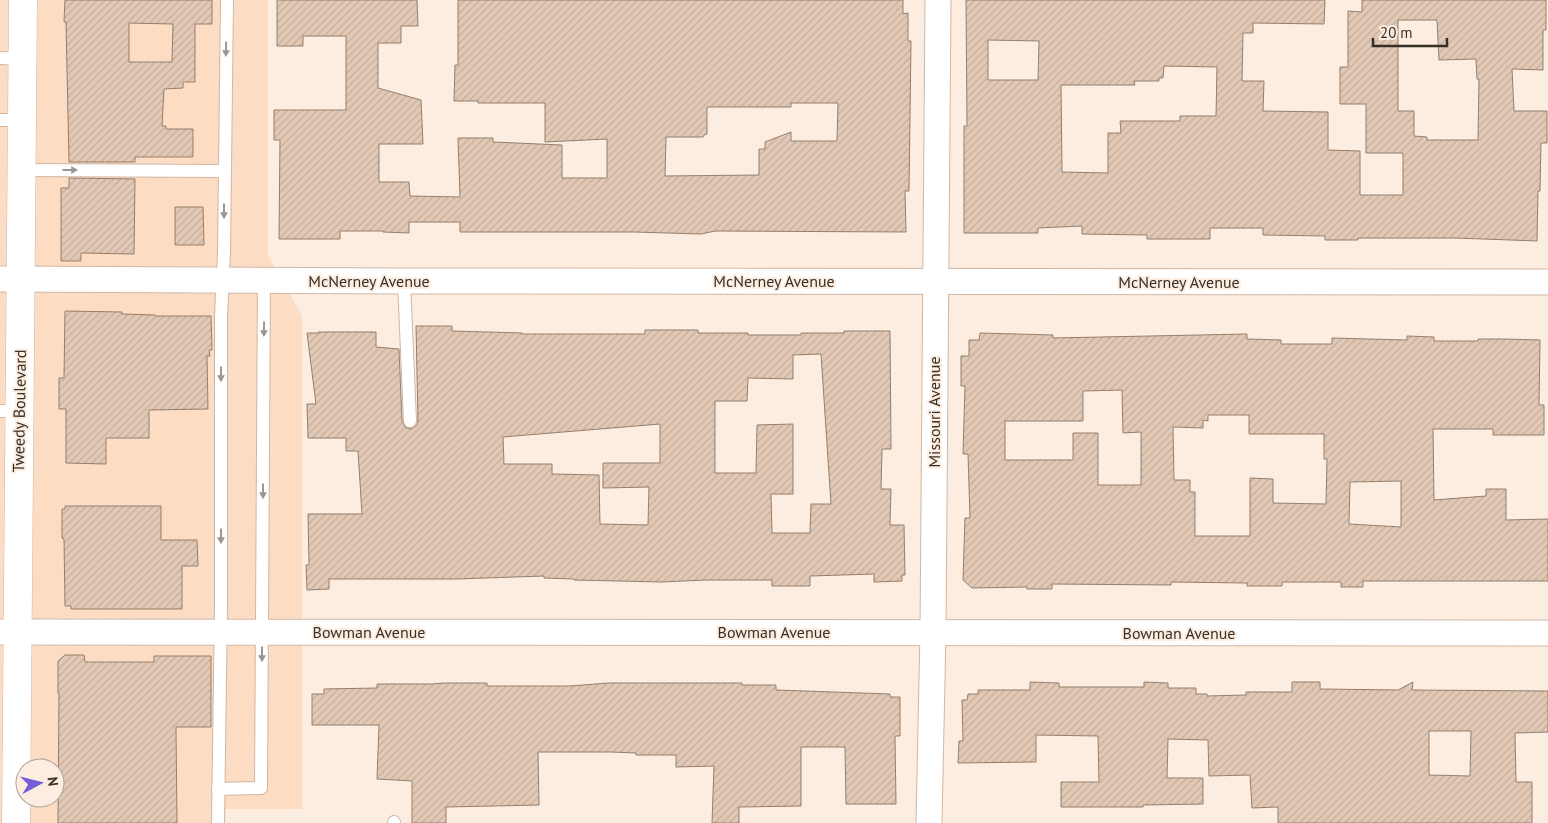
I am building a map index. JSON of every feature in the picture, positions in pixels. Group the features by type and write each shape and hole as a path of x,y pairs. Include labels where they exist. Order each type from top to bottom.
{"main road":[{"name":"Tweedy Boulevard","path":"16,823 9,632 9,411 11,279 21,170 11,120 11,58 23,0"}],"street":[{"name":"Missouri Avenue","path":"930,823 938,0"},
{"name":"McNerney Avenue","path":"11,279 1548,282"},
{"name":"Bowman Avenue","path":"9,632 1548,633"}],"lane":[{"path":"218,823 221,316 227,0"},
{"path":"21,170 224,171"},
{"path":"218,788 261,788 264,280"},
{"path":"404,281 410,421"}],"shaded area":[{"path":"0,0 268,0 268,255 302,316 302,809 226,809 225,823 0,823"}],"building":[{"path":"65,0 212,0 212,24 195,24 195,82 183,82 183,88 164,89 162,126 166,126 166,129 193,129 193,157 135,157 135,162 69,162 66,22 64,22","holes":["129,23 173,24 172,62 129,62"]},
{"path":"277,0 417,0 418,26 401,26 401,43 378,43 378,88 421,100 423,144 379,144 379,182 409,182 410,196 460,197 458,138 493,138 493,142 562,145 562,178 607,178 607,139 545,142 545,103 454,101 455,65 458,65 458,0 903,0 903,14 908,13 908,41 911,41 909,191 905,191 906,232 715,231 701,234 460,232 460,222 409,222 409,233 340,231 340,239 279,239 280,140 274,140 274,110 346,110 346,36 303,36 303,46 277,46","holes":["791,103 838,103 837,141 791,141 791,132 765,142 765,149 759,149 759,175 665,176 666,137 703,137 707,134 707,107 791,107"]},
{"path":"966,0 1325,0 1324,24 1253,23 1253,33 1243,33 1242,81 1264,81 1263,111 1328,112 1328,150 1360,151 1360,195 1403,195 1403,153 1366,153 1366,104 1340,104 1340,67 1348,67 1348,11 1362,12 1362,0 1546,0 1546,30 1543,30 1543,70 1512,69 1514,111 1547,111 1547,143 1541,143 1537,241 1456,238 1325,240 1325,236 1263,235 1263,228 1210,228 1210,239 1147,239 1147,235 1082,234 1082,226 1038,228 1038,233 964,233 964,126 967,126","holes":["1398,20 1437,20 1439,60 1476,59 1477,79 1479,79 1478,140 1427,140 1427,137 1414,136 1414,111 1398,111","988,40 1039,41 1038,80 988,80","1164,66 1217,67 1216,116 1180,116 1180,121 1120,121 1121,133 1108,133 1108,173 1062,172 1061,85 1135,85 1134,81 1159,81 1159,78 1163,78"]},
{"path":"69,178 135,179 134,254 81,253 81,261 61,261 61,188 69,188"},
{"path":"175,207 203,207 204,245 175,245"},
{"path":"65,311 122,312 122,314 155,316 211,316 212,350 209,350 210,356 207,356 208,409 149,410 149,438 106,438 106,464 66,463 66,409 59,409 59,378 64,378"},
{"path":"416,326 452,326 452,331 522,334 645,334 645,330 698,330 698,333 801,335 801,333 844,333 844,331 890,331 891,449 882,449 881,489 891,489 890,525 904,525 905,575 902,575 902,581 874,582 874,574 810,576 810,586 772,586 772,580 662,582 574,580 544,578 544,576 456,579 329,579 329,589 307,590 306,565 309,565 308,514 362,514 358,451 346,451 346,438 308,438 307,404 316,404 307,333 376,332 376,347 399,349 402,421 406,428 411,429 417,425","holes":["821,354 831,504 811,504 810,533 772,533 771,494 793,494 793,424 757,425 756,473 715,473 715,401 747,401 748,378 793,379 793,355","660,424 660,463 603,463 603,488 649,487 648,525 600,524 599,475 552,474 552,464 504,464 503,437"]},
{"path":"980,333 1053,335 1053,338 1247,334 1247,339 1281,340 1281,344 1332,344 1332,338 1407,340 1407,336 1434,337 1434,341 1478,341 1478,339 1540,340 1539,405 1544,405 1544,435 1493,435 1493,429 1433,429 1434,500 1486,496 1486,489 1506,489 1506,520 1548,519 1548,581 1363,581 1363,587 1341,587 1341,582 1282,582 1282,586 1247,586 1247,583 1171,582 1171,585 1052,584 1052,589 1027,589 1027,587 972,588 963,580 965,518 970,518 968,454 963,454 965,386 961,386 961,356 969,356 969,340 979,340","holes":["1122,390 1123,433 1141,432 1141,485 1098,485 1098,433 1073,433 1073,460 1005,460 1005,421 1083,421 1083,391","1208,415 1249,415 1249,434 1324,434 1324,459 1327,459 1326,504 1273,503 1273,479 1250,478 1250,536 1195,536 1195,492 1190,492 1190,480 1174,480 1173,427 1203,428 1203,420 1208,421","1401,481 1401,527 1349,524 1350,482"]},
{"path":"65,506 161,506 161,540 197,540 198,566 182,566 182,609 71,609 71,606 65,606 62,509 65,509"},
{"path":"65,655 84,655 85,662 154,662 154,656 211,656 211,727 176,727 177,823 58,823 58,808 65,808 65,758 58,758 58,661"},
{"path":"1030,682 1059,683 1059,687 1144,687 1144,682 1168,683 1168,688 1196,688 1196,694 1207,694 1207,696 1246,695 1246,692 1292,692 1292,682 1320,682 1320,689 1398,690 1413,682 1412,690 1548,691 1548,732 1515,733 1516,782 1532,782 1532,823 1278,823 1278,807 1252,808 1250,775 1209,776 1208,740 1168,739 1167,778 1203,778 1203,804 1143,805 1143,807 1061,807 1061,782 1099,782 1098,736 1036,735 1036,762 958,763 959,741 963,741 962,700 967,700 968,694 978,694 978,690 1030,690","holes":["1429,731 1471,731 1470,776 1429,775"]},
{"path":"487,683 487,686 570,686 608,683 742,683 742,685 776,685 776,690 890,694 890,697 900,697 900,736 895,736 896,804 846,804 845,747 801,747 801,806 739,807 739,823 712,823 714,766 676,767 676,755 636,755 636,753 611,752 538,752 539,805 446,807 446,823 412,823 412,781 377,779 379,725 312,725 312,694 324,694 324,689 377,688 377,684"}]}
